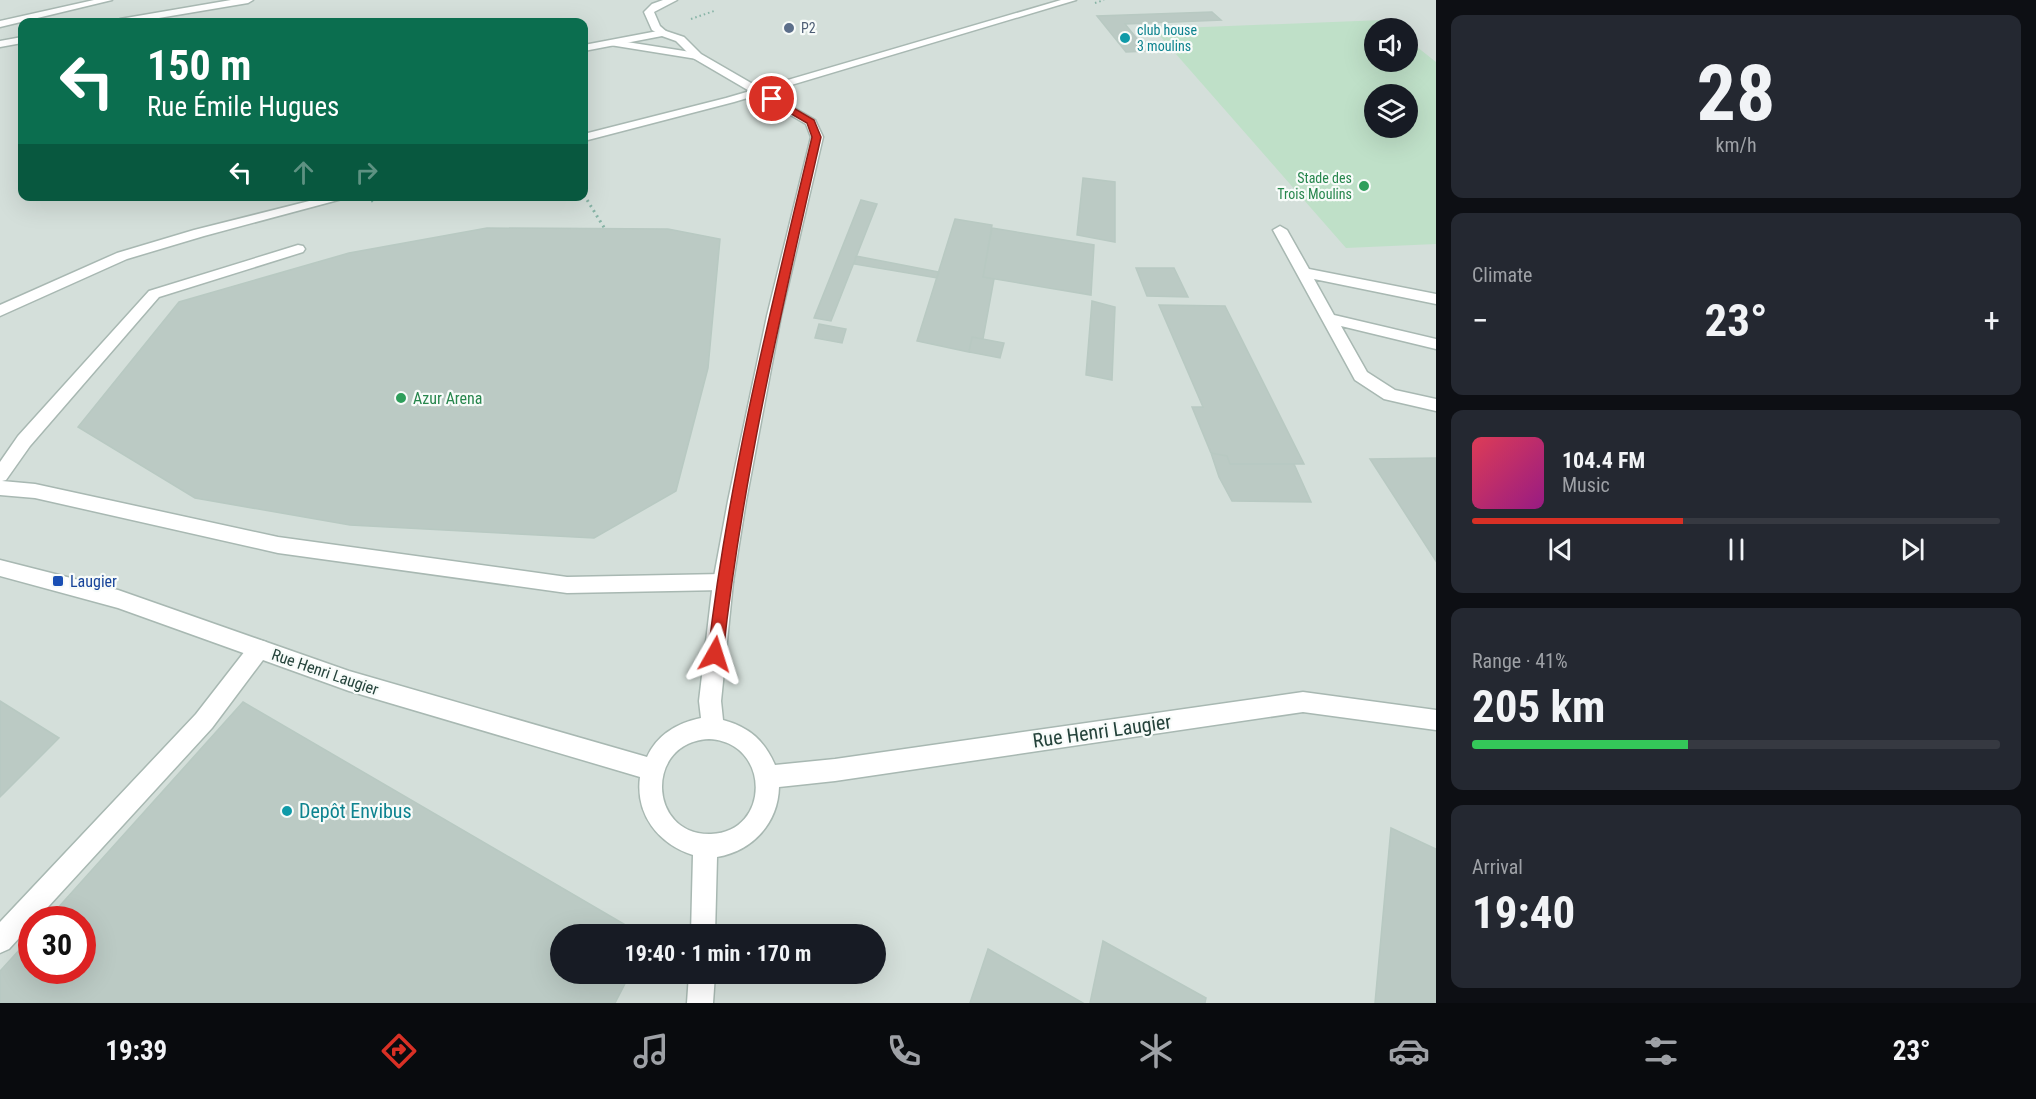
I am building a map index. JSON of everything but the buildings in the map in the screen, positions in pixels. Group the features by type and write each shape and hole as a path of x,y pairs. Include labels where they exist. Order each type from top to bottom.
{"street":[{"path":"27,18 107,0"},
{"path":"143,18 248,0"},
{"path":"672,0 647,9 656,28 680,39 697,56 811,122 817,137 774,316 723,582 710,701 713,728"},
{"path":"588,137 759,92 1071,0"},
{"path":"0,24 18,20"},
{"path":"588,47 636,36 663,33"},
{"path":"0,44 18,41"},
{"path":"614,43 697,56"},
{"path":"0,311 122,256 199,233 326,201"},
{"path":"1280,230 1361,376 1390,395 1436,405"},
{"path":"0,475 24,441 154,294 298,249"},
{"path":"1303,272 1436,299"},
{"path":"1328,318 1436,344"},
{"path":"0,488 35,491 278,545 567,585 723,582"},
{"name":"Rue Henri Laugier","path":"0,568 118,599 349,681 653,770"},
{"path":"0,940 204,722 259,650"},
{"name":"Rue Henri Laugier","path":"767,777 835,770 1303,702 1436,720"},
{"path":"713,728 732,732 748,742 760,758 767,777 767,797 760,817 746,834 726,844 705,847 684,841 666,829 654,811 650,790 653,770 662,752 676,738 694,730 713,728"},
{"path":"703,924 705,847"},
{"path":"700,1003 701,984"}],"path":[{"path":"588,201 605,229"}],"shaded area":[{"path":"0,0 1436,0 1436,1003 0,1003"}],"green space":[{"name":"Stade des Trois Moulins","path":"1364,21 1364,72 1418,72 1418,48 1436,62 1436,244 1346,248 1154,29"}],"place":[{"name":"P2","path":"789,28"},
{"name":"club house 3 moulins","path":"1125,38"},
{"name":"Stade des Trois Moulins","path":"1364,186"},
{"name":"Azur Arena","path":"401,398"},
{"name":"Laugier","path":"58,581"},
{"name":"Depôt Envibus","path":"287,811"}],"route":[{"path":"715,654 723,582 737,501 774,316 817,137 811,122 772,99"}]}
